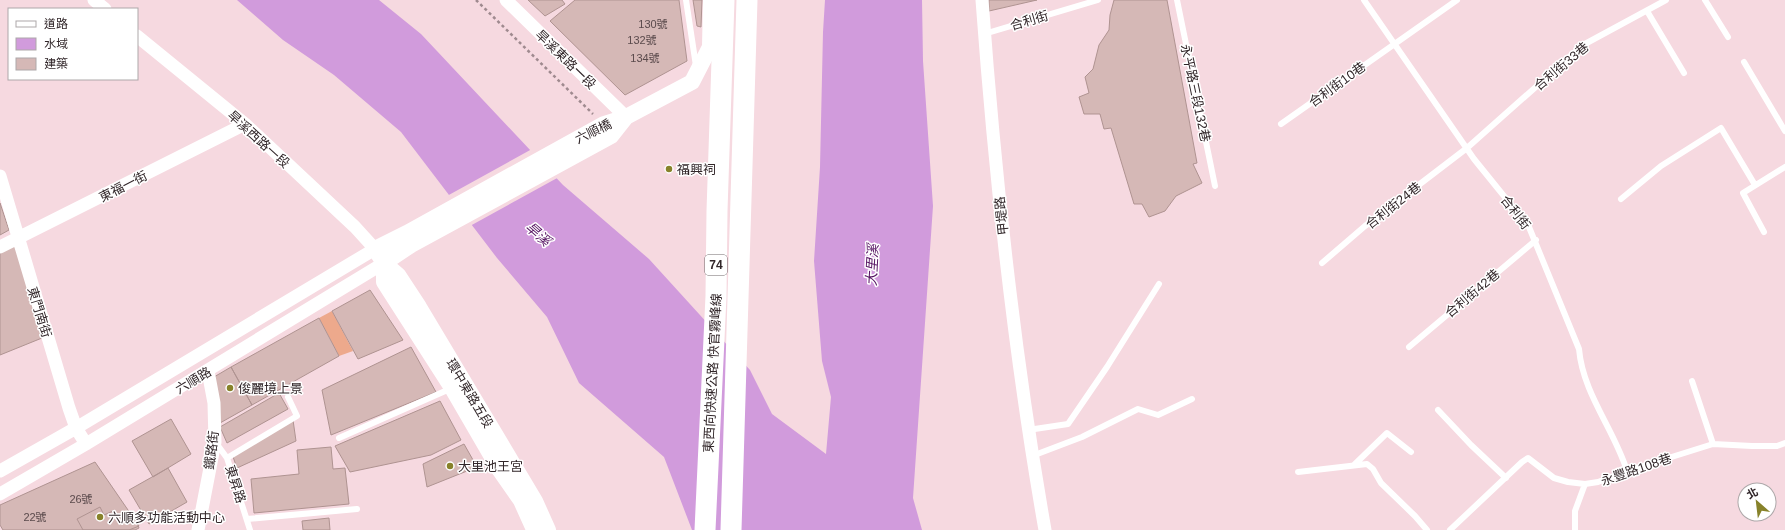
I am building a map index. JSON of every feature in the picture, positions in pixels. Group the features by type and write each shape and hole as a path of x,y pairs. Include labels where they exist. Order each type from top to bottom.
{"highway":[{"name":"東西向快速公路 快官霧峰線","path":"705,530 716,296 717,211 724,0"},
{"name":"東西向快速公路 快官霧峰線","path":"731,530 747,0"},
{"path":"495,459 523,499 537,530"}],"street":[{"path":"94,0 104,8"},
{"name":"旱溪東路一段","path":"506,0 626,117"},
{"path":"626,117 692,82 710,47 711,0"},
{"name":"甲堤路","path":"982,0 998,198 1012,318 1032,456 1045,530"},
{"name":"旱溪西路一段","path":"138,37 245,124 355,227 375,249"},
{"name":"六順橋","path":"375,249 407,233 604,124 626,117"},
{"name":"六順橋","path":"384,263 411,245 611,136 626,117"},
{"name":"東福一街","path":"0,247 245,124"},
{"name":"東門南街","path":"0,176 76,428 86,444"},
{"name":"環中東路五段","path":"375,249 384,263 398,275 419,307 535,501 548,530"},
{"name":"六順路","path":"0,471 76,428 375,249"},
{"name":"環中東路五段","path":"384,263 384,282 452,388 495,459 526,530"},
{"name":"六順路","path":"0,494 208,371 384,263"},
{"name":"鐵路街","path":"198,530 215,442 214,403 208,371"}],"lane":[{"path":"686,0 697,74"},
{"name":"合利街","path":"984,34 1098,0"},
{"name":"永平路三段132巷","path":"1177,0 1215,186"},
{"name":"合利街","path":"1364,0 1467,148 1529,227 1536,240 1579,349 1581,366 1591,395 1622,456 1627,471"},
{"name":"合利街10巷","path":"1281,124 1457,0"},
{"name":"合利街33巷","path":"1467,148 1583,45 1666,0"},
{"path":"1705,0 1728,37"},
{"path":"1647,11 1684,73"},
{"path":"1744,62 1785,131"},
{"path":"1621,199 1661,166 1721,128 1755,186"},
{"name":"合利街24巷","path":"1322,263 1365,226 1467,148"},
{"path":"1764,232 1743,193 1785,167"},
{"name":"合利街42巷","path":"1409,347 1536,240"},
{"path":"1028,430 1068,424 1159,284"},
{"path":"1692,381 1712,444"},
{"path":"339,438 452,388"},
{"path":"227,458 297,416 288,397"},
{"path":"1032,456 1082,437 1138,409 1158,415 1192,399"},
{"path":"1438,410 1471,445 1506,478"},
{"path":"1354,465 1387,433 1411,452"},
{"name":"東昇路","path":"215,442 227,458 250,530"},
{"name":"永豐路108巷","path":"1450,530 1528,458 1554,478 1568,482 1585,484 1598,482 1627,471 1712,444 1776,446 1785,443"},
{"path":"1298,472 1367,464 1370,466 1381,484 1415,516 1427,530"},
{"path":"1575,530 1575,511 1585,484"},
{"path":"247,520 357,509"}],"path":[{"path":"476,0 604,124"}],"shaded area":[{"path":"332,311 353,351 339,356 319,318"}],"water":[{"path":"237,0 379,0 421,34 563,185 649,259 750,370 772,414 826,454 831,397 822,361 814,261 820,167 825,0 922,0 923,61 933,206 913,498 922,530 692,530 664,457 579,383 547,317 497,258 401,132 334,75 283,40"}],"pier":[{"path":"532,149 559,177 470,226 447,196"}],"building":[{"path":"528,0 562,0 565,4 545,16"},
{"path":"575,0 679,0 687,61 625,95 550,21"},
{"path":"693,0 702,0 701,27 697,26"},
{"path":"989,0 1037,0 989,11"},
{"path":"1114,0 1167,0 1197,163 1193,164 1202,183 1176,196 1165,211 1149,217 1142,204 1134,204 1111,128 1104,129 1100,114 1084,114 1079,97 1089,93 1085,77 1093,69 1099,45 1109,30 1110,15"},
{"path":"0,203 9,230 0,235"},
{"path":"16,244 42,338 0,355 0,252"},
{"path":"370,290 403,340 358,359 332,311"},
{"path":"319,318 339,356 252,405 231,367"},
{"path":"411,347 436,392 331,435 322,390"},
{"name":"俊麗境上景","path":"231,367 252,405 220,423 214,377"},
{"path":"279,393 288,409 227,443 220,427"},
{"path":"440,401 461,440 431,455 350,472 335,446"},
{"path":"171,419 191,454 153,477 132,441"},
{"path":"293,420 296,441 237,468 232,454"},
{"name":"大里池王宮","path":"464,444 477,467 427,487 423,464"},
{"path":"331,447 333,469 345,468 349,504 254,513 251,479 299,474 297,450"},
{"path":"95,462 139,526 129,530 3,530 0,525 0,505"},
{"path":"168,468 187,502 149,524 129,490"},
{"name":"六順多功能活動中心","path":"100,507 104,515 113,511 115,516 137,523 139,528 135,530 83,530 77,519"},
{"path":"329,518 330,530 303,530 302,521"}],"place":[{"name":"福興祠","path":"669,169"},
{"name":"俊麗境上景","path":"230,388"},
{"name":"大里池王宮","path":"450,466"},
{"name":"六順多功能活動中心","path":"100,517"}],"water label":[{"name":"旱溪","path":"538,234"},
{"name":"大里溪","path":"872,265"}]}
